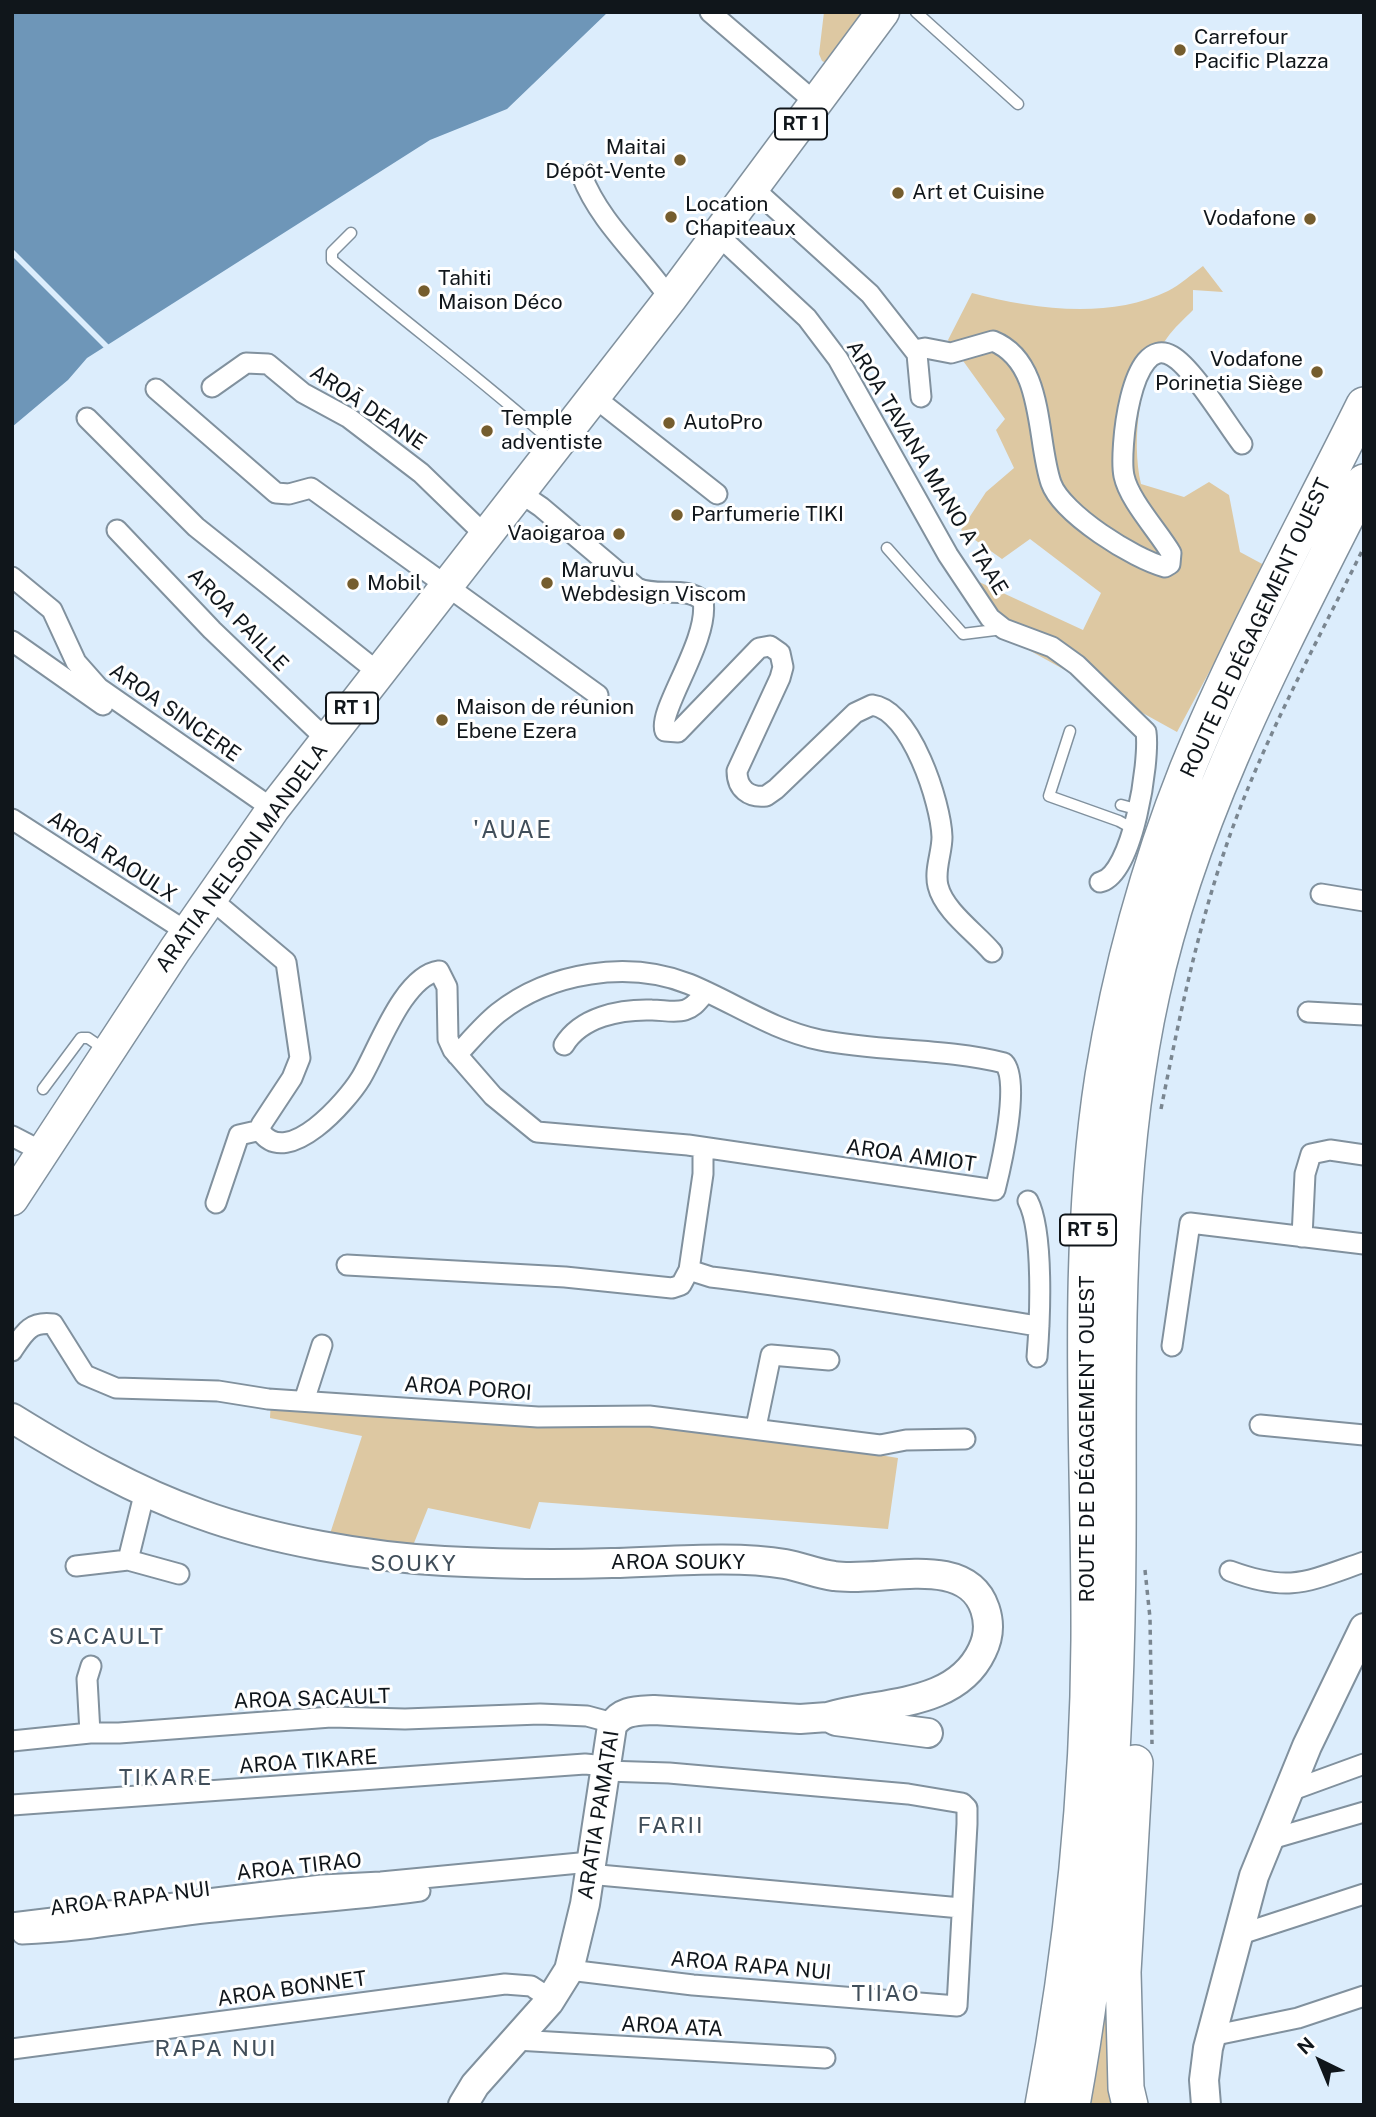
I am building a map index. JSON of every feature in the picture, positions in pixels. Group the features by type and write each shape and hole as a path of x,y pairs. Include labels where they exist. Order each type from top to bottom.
{"highway":[{"name":"ROUTE DE DÉGAGEMENT OUEST","path":"1043,2105 1073,1908 1086,1742 1089,1639 1087,1265 1094,1152 1111,1032 1144,894 1186,772 1224,687 1364,405"},
{"name":"ROUTE DE DÉGAGEMENT OUEST","path":"1072,2105 1093,1970 1108,1807 1116,1657 1119,1318 1124,1191 1136,1077 1152,994 1181,888 1224,769 1364,482"},
{"path":"1118,1503 1133,1604 1136,1729 1123,1972 1126,2088 1130,2105"}],"main road":[{"name":"ARATIA NELSON MANDELA","path":"16,1182 20,1142 107,1052 270,814 670,299 883,12"}],"street":[{"path":"710,12 816,103"},
{"path":"582,176 599,210 649,268 670,299"},
{"path":"753,188 870,294 914,350 921,397"},
{"name":"AROA TAVANA MANO A TAAE","path":"718,236 807,318 838,359 959,573 990,618 1004,629 1052,647 1077,665 1146,732 1148,768 1128,807 1132,835 1126,853 1114,873 1100,882"},
{"path":"914,350 925,348 951,353 993,341 1011,351 1022,366 1033,393 1044,433 1051,482 1059,498 1098,531 1165,568 1170,564 1171,553 1129,492 1123,474 1132,388 1147,359 1157,353 1165,353 1183,365 1242,444"},
{"name":"AROĀ DEANE","path":"212,387 246,363 268,364 303,393 349,418 421,472 486,536"},
{"path":"156,388 276,492 289,494 311,488 598,695"},
{"path":"594,397 717,494"},
{"path":"87,418 196,527 379,673"},
{"path":"519,492 541,506 637,588 652,593 688,593 703,601 705,609 699,636 664,720 665,731 678,732 759,648 770,646 780,653 783,667 780,678 737,771 740,785 750,794 766,796 776,789 837,729 866,707 877,706 888,711 911,740 939,814 942,839 937,874 942,896 992,952"},
{"name":"AROA PAILLE","path":"117,530 212,630 327,740"},
{"name":"AROA SINCERE","path":"12,577 51,610 76,662 99,688 270,814"},
{"path":"12,641 270,814"},
{"name":"AROĀ RAOULX","path":"12,819 187,932"},
{"path":"1321,894 1364,901"},
{"path":"211,899 283,957 293,995 300,1058 292,1078 264,1118 261,1130 239,1135 216,1203"},
{"name":"AROA AMIOT","path":"261,1130 271,1141 289,1142 303,1137 343,1103 361,1078 411,990 434,972 443,974 447,987 448,1039 457,1055 493,1096 537,1132 703,1148 995,1190 1010,1091 1009,1074 1004,1063 820,1040 760,1021 677,980 636,971 613,971 570,979 538,991 498,1013 457,1055"},
{"path":"564,1045 570,1035 587,1022 636,1010 684,1011 696,1004 706,992"},
{"path":"1308,1012 1364,1015"},
{"path":"347,1265 536,1275 672,1288 681,1285 689,1270 703,1174 703,1148"},
{"path":"1302,1237 1305,1174 1311,1154 1329,1150 1364,1154"},
{"path":"1028,1201 1034,1229 1039,1326 1037,1357"},
{"path":"1172,1346 1190,1223 1364,1244"},
{"path":"689,1270 711,1277 863,1297 1039,1326"},
{"name":"AROA POROI","path":"12,1351 27,1329 35,1323 53,1324 85,1375 116,1388 218,1391 304,1401 538,1417 649,1416 756,1427 786,1434 880,1445 906,1440 965,1440"},
{"path":"304,1401 322,1345"},
{"path":"756,1427 771,1355 829,1360"},
{"name":"AROA SOUKY","path":"12,1418 66,1451 145,1491 199,1514 248,1529 423,1559 487,1562 784,1564 849,1578 949,1576 965,1581 978,1593 989,1628 977,1661 963,1677 946,1688 922,1697 828,1717"},
{"path":"1260,1424 1364,1435"},
{"path":"128,1560 145,1491"},
{"path":"76,1566 128,1560 179,1574"},
{"path":"1230,1571 1265,1584 1293,1584 1364,1562"},
{"path":"1206,2105 1204,2080 1211,2036 1238,1935 1268,1840 1286,1792 1356,1658 1364,1628"},
{"path":"90,1733 87,1679 91,1666"},
{"name":"ARATIA PAMATAI","path":"463,2105 475,2084 551,1999 569,1970 578,1942 613,1723 623,1714 651,1710 800,1719 828,1717 836,1721 928,1733"},
{"name":"AROA SACAULT","path":"12,1741 90,1733 331,1717 405,1719 540,1714 587,1716 613,1723"},
{"name":"AROA TIKARE","path":"12,1805 585,1764 605,1768"},
{"path":"1286,1792 1364,1764"},
{"name":"AROA RAPA NUI","path":"569,1970 693,1985 957,2006 967,1824 967,1808 962,1803 908,1794 605,1768"},
{"path":"1268,1840 1364,1812"},
{"name":"AROA RAPA NUI","path":"12,1934 63,1933 142,1920 324,1904 533,1876 588,1872 961,1908"},
{"name":"AROA TIRAO","path":"12,1923 322,1885 588,1872"},
{"path":"1238,1935 1364,1894"},
{"name":"AROA BONNET","path":"12,2049 516,1983 531,1986 551,1999"},
{"path":"1211,2036 1298,2018 1364,1996"},
{"name":"AROA ATA","path":"516,2040 825,2058"}],"lane":[{"path":"916,12 1018,104"},
{"path":"351,233 332,252 332,260 416,331 489,385 555,444"},
{"path":"887,548 963,634 1004,629"},
{"path":"1070,731 1049,796 1119,821 1128,826 1132,835"},
{"path":"43,1089 81,1038 88,1038 107,1052"}],"shaded area":[{"path":"824,12 867,12 828,64 822,61 819,54"},
{"path":"1203,266 1223,292 1193,290 1193,310 1176,327 1157,353 1144,389 1137,428 1141,484 1184,497 1209,482 1229,495 1240,552 1266,566 1177,732 1007,638 964,575 1083,630 1101,593 1030,539 1002,559 961,530 986,492 1014,468 996,430 1005,419 948,340 972,293 1020,304 1096,309 1145,300 1168,291"},
{"path":"271,1398 655,1424 769,1437 898,1458 888,1529 539,1502 530,1529 428,1508 408,1558 326,1546 362,1436 270,1418"},
{"path":"1106,2004 1120,2105 1091,2105"}],"water":[{"path":"12,12 608,12 507,109 430,140 87,358 68,380 12,427"}],"pier":[{"path":"12,248 111,347 106,350 12,256"}],"place":[{"name":"Carrefour Pacific Plazza","path":"1180,50"},
{"name":"Maitai Dépôt-Vente","path":"680,160"},
{"name":"Art et Cuisine","path":"898,193"},
{"name":"Location Chapiteaux","path":"671,217"},
{"name":"Vodafone","path":"1310,219"},
{"name":"Tahiti Maison Déco","path":"424,291"},
{"name":"Vodafone Porinetia Siège","path":"1317,372"},
{"name":"AutoPro","path":"669,423"},
{"name":"Temple adventiste","path":"487,431"},
{"name":"Parfumerie TIKI","path":"677,515"},
{"name":"Vaoigaroa","path":"619,534"},
{"name":"Maruvu Webdesign Viscom","path":"547,583"},
{"name":"Mobil","path":"353,584"},
{"name":"Maison de réunion Ebene Ezera","path":"442,720"}],"district":[{"name":"'AUAE","path":"513,831"},
{"name":"SOUKY","path":"414,1564"},
{"name":"SACAULT","path":"107,1637"},
{"name":"TIKARE","path":"166,1778"},
{"name":"FARII","path":"671,1826"},
{"name":"TIIAO","path":"886,1994"},
{"name":"RAPA NUI","path":"216,2049"}]}
